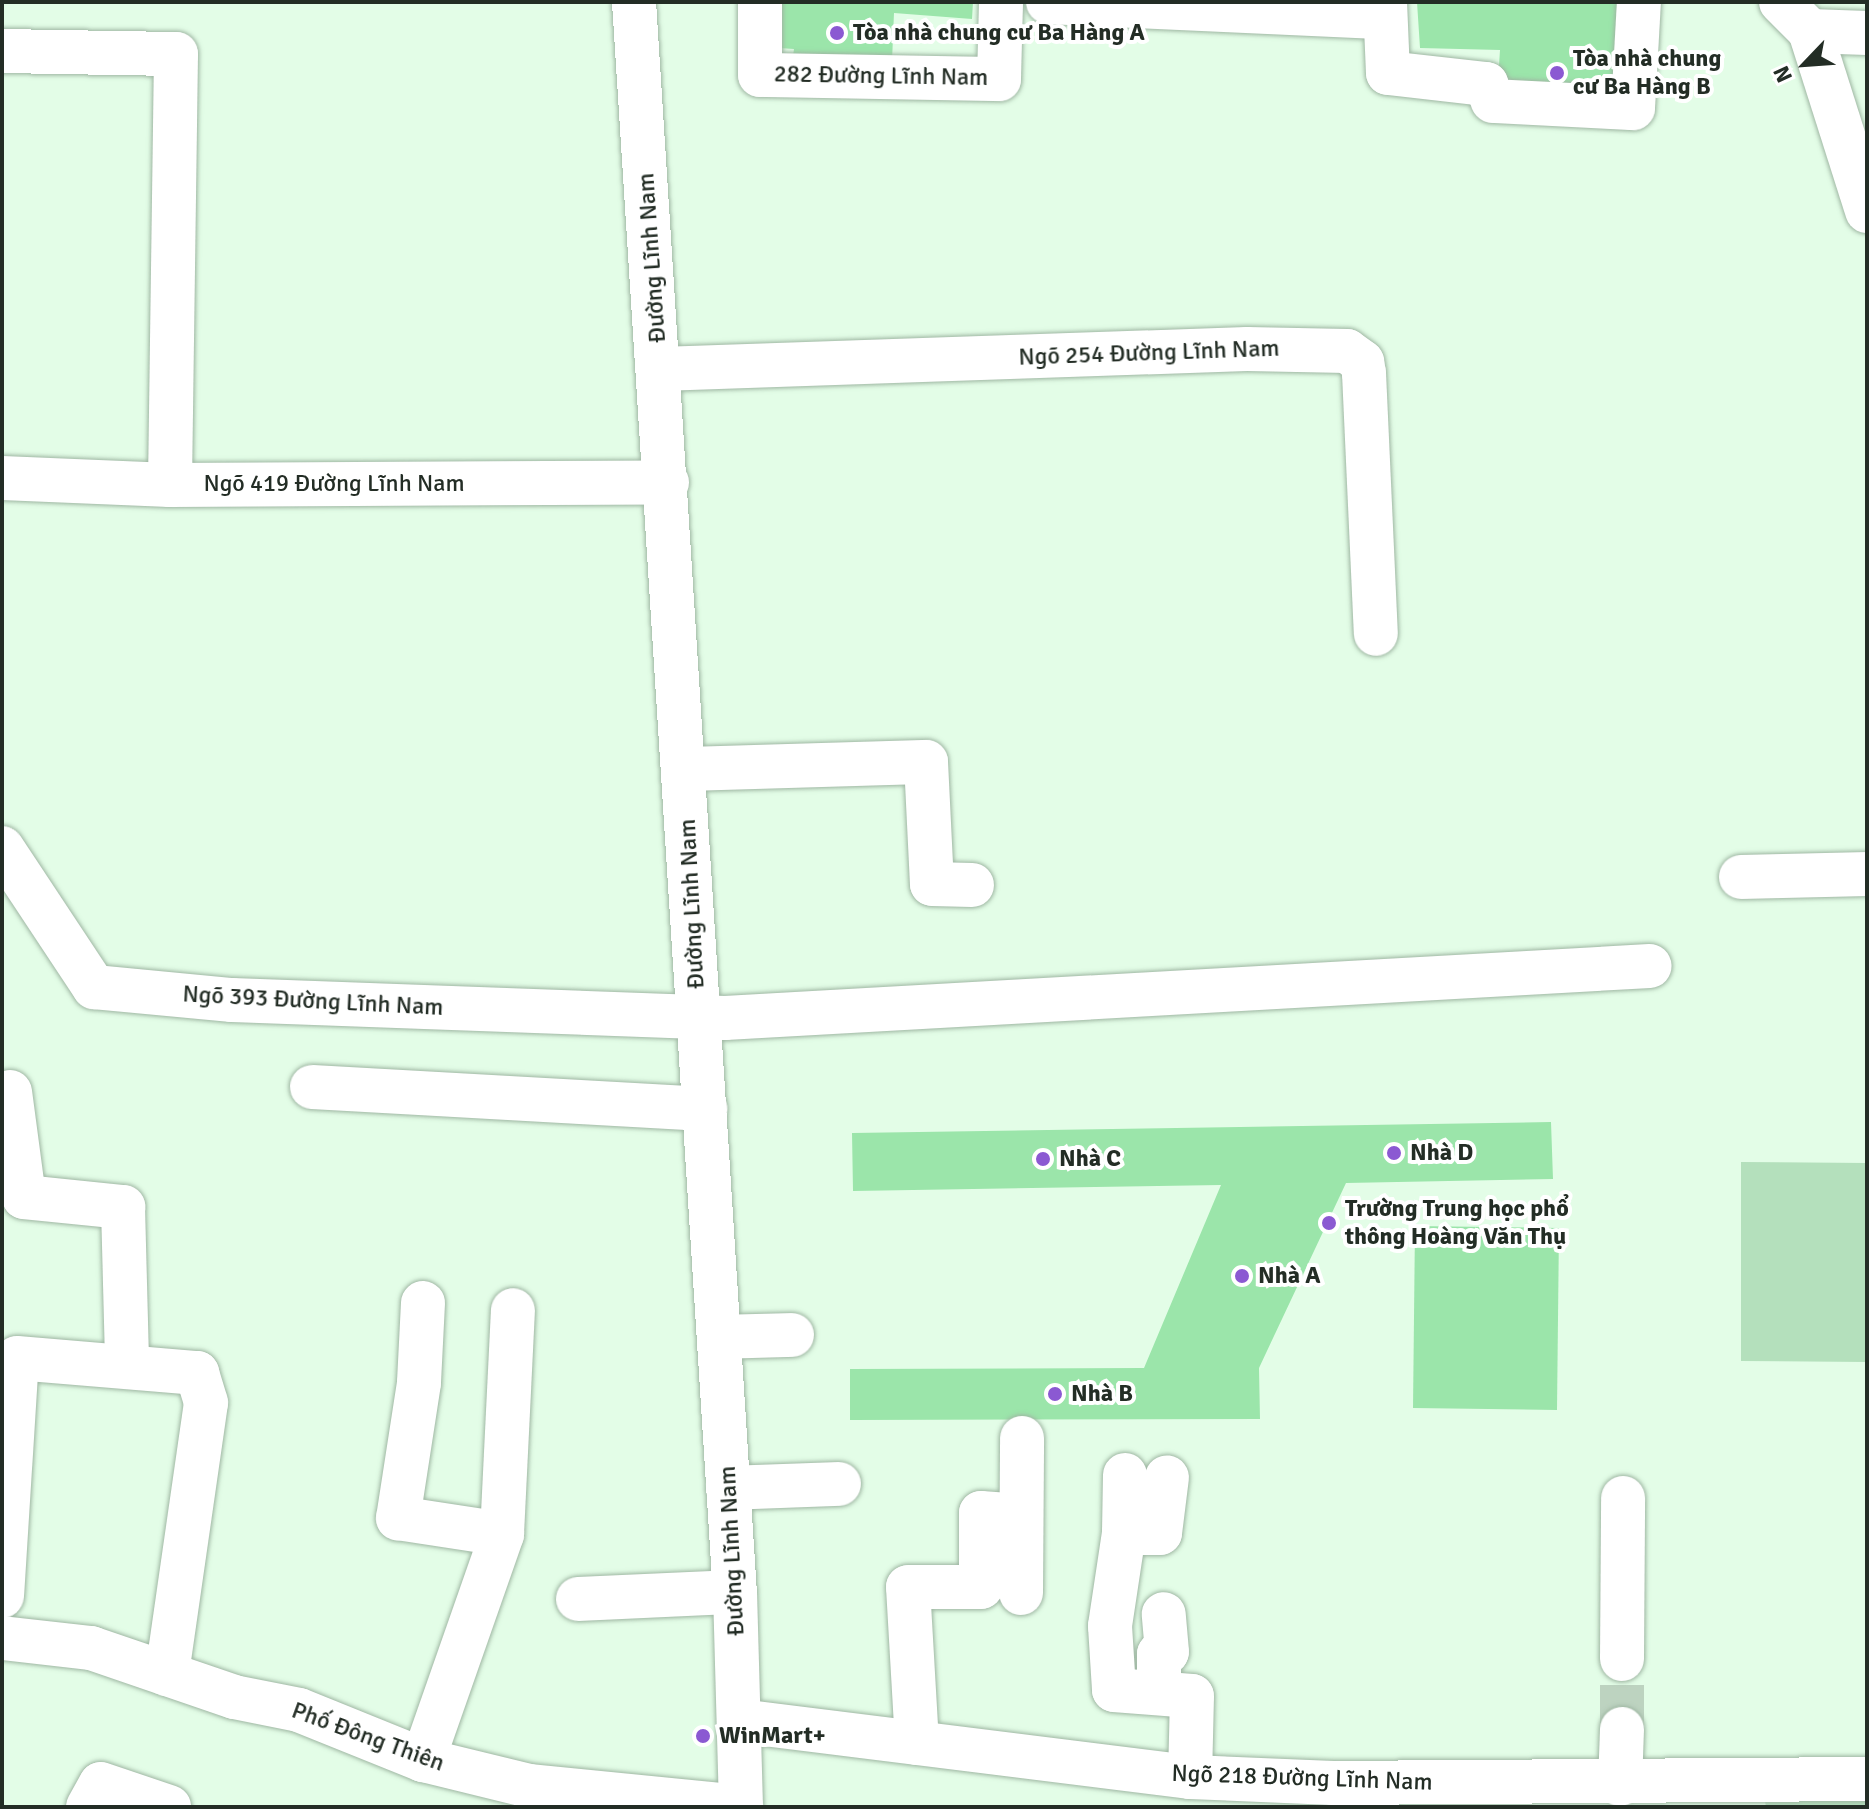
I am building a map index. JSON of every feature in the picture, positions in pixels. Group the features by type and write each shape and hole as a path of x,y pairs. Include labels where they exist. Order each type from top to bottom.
{"street":[{"name":"Đường Lĩnh Nam","path":"634,2 720,1337 735,1592 741,1807"},
{"name":"282 Đường Lĩnh Nam","path":"760,2 760,75 999,79 1001,2"},
{"path":"1048,2 1384,10 1388,73 1486,84 1493,101 1633,108 1639,2"},
{"path":"1795,16 1867,33"},
{"path":"1795,16 1867,211"},
{"path":"2,51 176,54 170,485"},
{"name":"Ngõ 254 Đường Lĩnh Nam","path":"660,369 1247,349 1347,351 1362,362 1364,373 1376,634"},
{"name":"Ngõ 419 Đường Lĩnh Nam","path":"2,478 170,485 667,482"},
{"path":"684,769 926,762 932,884 972,885"},
{"name":"Ngõ 393 Đường Lĩnh Nam","path":"2,848 94,987 232,1000 699,1018"},
{"path":"1741,877 1867,874"},
{"path":"699,1018 1650,966"},
{"path":"312,1087 705,1109"},
{"path":"10,1092 24,1197 123,1207 127,1365"},
{"path":"423,1303 419,1383 398,1518 502,1534"},
{"path":"423,1760 502,1534 513,1310"},
{"path":"720,1337 792,1335"},
{"path":"2,1596 6,1451 17,1358 197,1373 205,1387 167,1674"},
{"path":"1021,1593 1022,1438"},
{"path":"1146,1476 1124,1533 1110,1626 1114,1690 1159,1691 1192,1696 1190,1777"},
{"path":"728,1488 839,1484"},
{"path":"1622,1659 1623,1498"},
{"path":"917,1743 908,1587 981,1587 981,1513 1021,1516"},
{"path":"578,1599 735,1592"},
{"path":"1159,1691 1159,1654 1167,1652 1164,1614"},
{"name":"Phố Đông Thiên","path":"2,1638 91,1648 234,1697 299,1710 423,1760 528,1797 741,1807"},
{"name":"Ngõ 218 Đường Lĩnh Nam","path":"740,1721 1190,1777 1635,1791 1867,1779"},
{"path":"1622,1729 1635,1791"},
{"path":"88,1807 101,1784 169,1807"}],"green space":[{"path":"1741,1162 1867,1163 1867,1362 1741,1361"},
{"path":"1867,1792 1867,1807 1766,1807 1765,1801"}],"building":[{"name":"Tòa nhà chung cư Ba Hàng A","path":"781,2 973,2 972,19 894,13 892,61 793,56 794,49 779,48"},
{"name":"Tòa nhà chung cư Ba Hàng B","path":"1417,2 1620,2 1614,97 1497,96 1500,50 1420,48"},
{"path":"1551,1122 1553,1179 1346,1183 1259,1368 1260,1419 850,1420 850,1369 1144,1368 1221,1185 853,1191 852,1133"},
{"path":"1415,1226 1559,1228 1557,1410 1413,1408"}],"tunnel":[{"path":"1622,1659 1622,1729"}],"place":[{"name":"Tòa nhà chung cư Ba Hàng A","path":"837,33"},
{"name":"Tòa nhà chung cư Ba Hàng B","path":"1557,73"},
{"name":"Nhà D","path":"1394,1153"},
{"name":"Nhà C","path":"1043,1159"},
{"name":"Trường Trung học phổ thông Hoàng Văn Thụ","path":"1329,1223"},
{"name":"Nhà A","path":"1242,1276"},
{"name":"Nhà B","path":"1055,1394"},
{"name":"WinMart+","path":"703,1736"}]}
